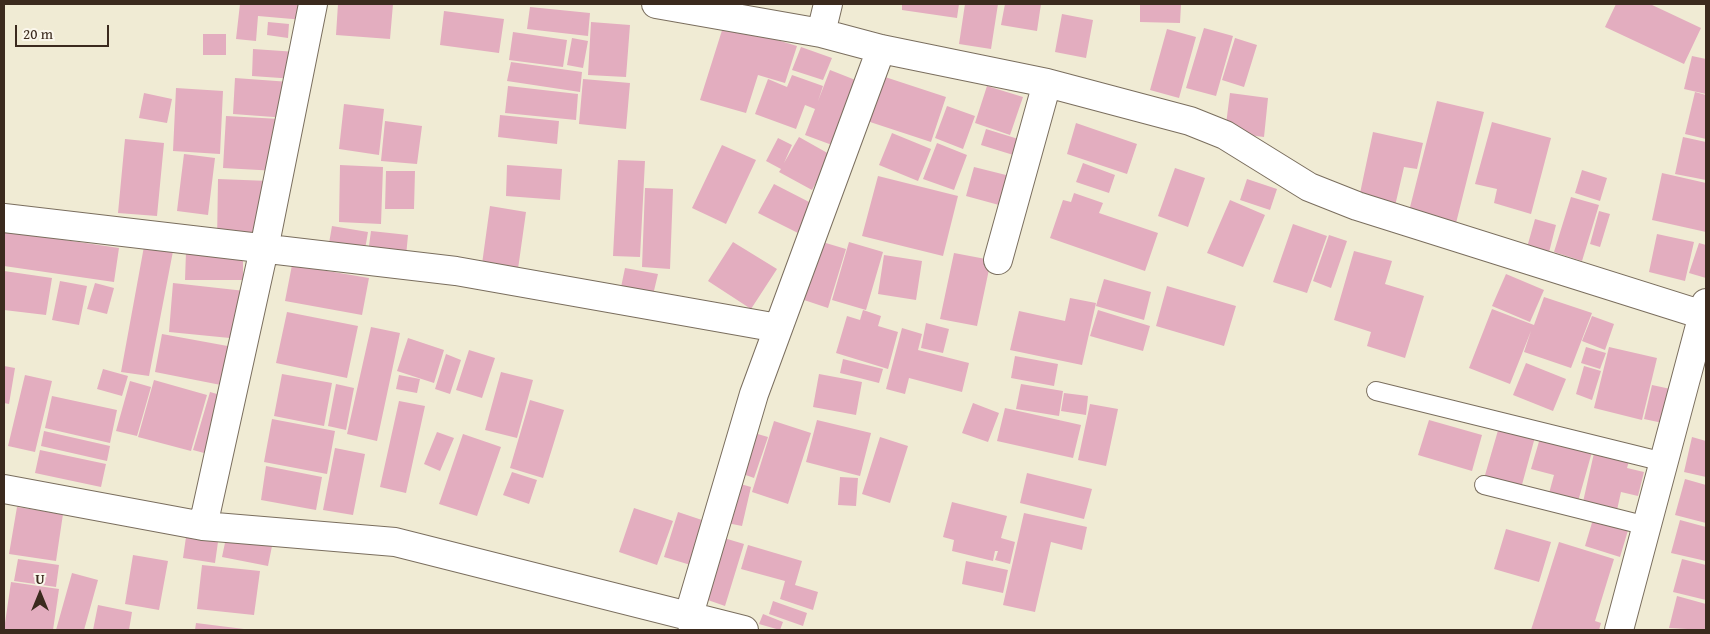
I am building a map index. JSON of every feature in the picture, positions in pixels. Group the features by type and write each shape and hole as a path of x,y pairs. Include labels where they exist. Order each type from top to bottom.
{"street":[{"path":"203,526 264,249 313,4"},
{"path":"656,4 821,33 881,49 1048,83 1190,121 1225,135 1309,187 1357,206 1705,312 1619,630"},
{"path":"821,33 828,4"},
{"path":"688,618 754,394 881,49"},
{"path":"998,260 1048,83"},
{"path":"4,218 456,271 778,328"},
{"path":"4,489 203,526 395,542 688,618 744,630"}],"lane":[{"path":"1376,391 1664,462"},
{"path":"1484,485 1647,526"}],"building":[{"path":"240,4 306,4 304,20 258,16 256,41 236,39"},
{"path":"338,4 393,4 390,39 336,35"},
{"path":"902,4 959,4 957,18 902,10"},
{"path":"965,4 998,4 991,49 959,44"},
{"path":"1005,4 1041,4 1037,31 1001,25"},
{"path":"1140,4 1181,4 1180,23 1140,22"},
{"path":"1616,4 1650,4 1701,28 1684,64 1605,27"},
{"path":"530,7 590,13 588,36 527,29"},
{"path":"444,11 504,19 499,53 440,45"},
{"path":"1062,14 1093,20 1086,58 1055,52"},
{"path":"268,22 289,24 288,38 267,35"},
{"path":"591,22 630,25 626,77 588,75"},
{"path":"724,24 797,46 785,83 758,75 746,113 700,100"},
{"path":"1204,28 1233,36 1216,96 1186,88"},
{"path":"1167,29 1196,37 1179,98 1150,90"},
{"path":"513,32 567,40 563,67 509,60"},
{"path":"203,34 226,34 226,55 203,55"},
{"path":"572,38 588,41 583,68 567,65"},
{"path":"1235,38 1257,45 1244,87 1222,80"},
{"path":"801,47 832,58 823,80 792,70"},
{"path":"253,49 297,52 295,79 252,76"},
{"path":"1692,56 1706,59 1706,94 1684,89"},
{"path":"511,62 582,72 580,92 507,81"},
{"path":"830,70 858,81 832,145 805,135 815,109 805,105 796,129 755,114 768,79 787,87 792,75 823,86 818,101"},
{"path":"882,76 946,97 931,142 867,121"},
{"path":"235,78 290,82 287,118 233,114"},
{"path":"583,79 630,83 626,129 579,124"},
{"path":"508,86 578,94 576,120 505,113"},
{"path":"987,86 1023,97 1010,135 975,123"},
{"path":"176,88 223,91 220,154 173,151"},
{"path":"1695,92 1706,95 1706,139 1685,134"},
{"path":"144,93 172,99 167,123 139,118"},
{"path":"1230,93 1268,98 1264,137 1225,132"},
{"path":"1437,101 1484,112 1454,231 1407,219"},
{"path":"344,104 384,109 379,155 339,149"},
{"path":"947,106 975,116 963,149 935,138"},
{"path":"500,115 559,121 557,144 498,137"},
{"path":"226,116 280,119 277,171 223,168"},
{"path":"385,121 422,126 417,164 381,161"},
{"path":"1492,122 1551,138 1531,214 1494,203 1497,189 1475,184"},
{"path":"1076,123 1137,144 1127,174 1067,154"},
{"path":"986,129 1028,142 1023,158 981,145"},
{"path":"1373,132 1423,143 1417,169 1404,167 1395,206 1359,198"},
{"path":"892,133 931,149 918,181 879,165"},
{"path":"799,137 831,155 812,190 779,172 781,169 766,161 778,138 792,145 784,163"},
{"path":"1683,137 1706,142 1706,180 1675,174"},
{"path":"125,139 164,143 157,216 118,213"},
{"path":"937,143 967,155 954,190 923,179"},
{"path":"722,145 756,160 726,224 692,208"},
{"path":"184,154 215,158 208,215 177,211"},
{"path":"618,160 645,161 640,257 613,256"},
{"path":"1083,163 1115,175 1109,193 1076,182"},
{"path":"340,165 383,167 381,224 339,222"},
{"path":"507,165 562,169 560,200 506,196"},
{"path":"974,167 1018,178 1010,208 966,196"},
{"path":"1175,168 1205,178 1188,227 1158,216"},
{"path":"1582,170 1607,178 1600,201 1575,193"},
{"path":"386,171 415,171 414,209 385,209"},
{"path":"1662,173 1706,183 1706,232 1652,220"},
{"path":"878,176 958,196 943,256 862,236"},
{"path":"218,179 269,181 267,244 217,243"},
{"path":"1247,179 1277,189 1270,210 1240,200"},
{"path":"774,184 813,204 798,233 758,213"},
{"path":"645,188 673,189 670,269 642,267"},
{"path":"1074,193 1103,203 1099,213 1158,233 1145,271 1050,238 1063,200 1071,202"},
{"path":"1571,197 1599,205 1582,261 1554,252"},
{"path":"1230,200 1265,215 1243,267 1207,253"},
{"path":"490,206 526,212 518,269 482,264"},
{"path":"1599,211 1610,214 1600,247 1590,244"},
{"path":"1535,219 1556,225 1546,264 1524,258"},
{"path":"1293,224 1327,236 1307,293 1273,282"},
{"path":"332,226 368,232 364,255 328,249"},
{"path":"5,231 119,248 114,282 4,266"},
{"path":"371,231 408,235 406,256 368,253"},
{"path":"1657,234 1694,242 1685,281 1649,272"},
{"path":"1329,235 1347,241 1331,288 1313,281"},
{"path":"145,241 174,246 149,376 121,372"},
{"path":"819,241 846,249 828,308 801,299"},
{"path":"733,242 777,269 751,309 708,281"},
{"path":"849,242 883,252 866,310 832,300"},
{"path":"1699,243 1706,245 1706,278 1689,273"},
{"path":"1354,251 1392,261 1385,284 1424,296 1405,358 1367,346 1371,332 1334,320"},
{"path":"186,252 243,253 243,280 185,280"},
{"path":"954,253 991,260 977,326 940,319"},
{"path":"884,255 922,261 916,300 878,294"},
{"path":"292,265 369,278 362,315 285,301"},
{"path":"625,268 658,274 652,299 620,292"},
{"path":"4,271 52,278 46,315 4,310"},
{"path":"1506,274 1544,290 1530,322 1492,306"},
{"path":"1104,279 1151,292 1144,320 1096,306"},
{"path":"60,281 87,286 79,325 52,320"},
{"path":"95,283 114,288 107,314 87,309"},
{"path":"173,283 245,291 240,339 169,332"},
{"path":"1167,286 1236,306 1224,346 1156,326"},
{"path":"1544,297 1592,313 1571,368 1524,352 1531,331 1510,384 1469,368 1492,309 1534,325"},
{"path":"1070,298 1096,303 1082,365 1010,350 1019,311 1065,321"},
{"path":"863,310 881,316 878,326 898,332 888,369 836,353 847,316 860,320"},
{"path":"1098,310 1150,326 1143,351 1090,336"},
{"path":"287,312 358,326 347,378 276,363"},
{"path":"1592,316 1614,324 1605,350 1582,341"},
{"path":"926,323 949,329 943,353 921,348"},
{"path":"371,327 400,333 377,441 347,434"},
{"path":"902,328 922,334 918,350 969,363 962,392 909,378 905,394 886,389"},
{"path":"162,334 233,347 226,386 155,372"},
{"path":"408,338 444,350 434,383 397,371"},
{"path":"1586,347 1606,353 1600,369 1581,363"},
{"path":"1609,347 1657,358 1642,420 1594,408"},
{"path":"469,350 495,358 482,398 456,390"},
{"path":"446,354 461,360 450,394 435,389"},
{"path":"1015,356 1058,364 1054,386 1011,378"},
{"path":"843,359 883,369 879,383 840,373"},
{"path":"1526,363 1566,379 1553,411 1513,395"},
{"path":"4,366 15,368 9,404 4,403"},
{"path":"1584,366 1601,371 1592,400 1576,394"},
{"path":"103,369 128,376 122,396 97,389"},
{"path":"501,372 533,380 517,438 485,430"},
{"path":"282,374 332,383 324,426 274,416"},
{"path":"819,374 862,382 856,415 813,407"},
{"path":"25,375 52,381 35,452 8,446"},
{"path":"399,375 420,379 417,393 396,389"},
{"path":"154,380 207,395 191,451 138,437"},
{"path":"130,381 151,387 137,436 116,431"},
{"path":"336,384 354,388 346,430 328,426"},
{"path":"1021,384 1063,391 1059,416 1016,409"},
{"path":"1652,385 1680,391 1672,425 1644,419"},
{"path":"210,392 231,398 215,456 193,450"},
{"path":"1064,393 1088,396 1086,415 1061,411"},
{"path":"52,396 117,410 110,443 45,428"},
{"path":"530,400 564,410 543,478 510,468"},
{"path":"399,401 425,406 406,493 380,487"},
{"path":"973,403 999,413 988,442 962,433"},
{"path":"1090,404 1118,409 1106,466 1078,460"},
{"path":"1005,408 1081,425 1073,458 997,441"},
{"path":"272,419 335,431 327,474 264,462"},
{"path":"817,420 871,433 860,476 806,462"},
{"path":"1429,420 1482,435 1472,471 1418,455"},
{"path":"774,421 811,433 788,504 752,492"},
{"path":"1499,427 1535,437 1520,492 1483,482"},
{"path":"44,431 110,446 107,461 41,446"},
{"path":"437,432 454,438 440,471 424,464"},
{"path":"754,433 768,437 754,478 740,473"},
{"path":"463,434 501,447 477,516 439,504"},
{"path":"880,437 908,446 890,503 862,494"},
{"path":"1692,437 1706,441 1706,477 1684,472"},
{"path":"1540,438 1592,452 1577,505 1548,497 1554,475 1531,469"},
{"path":"335,448 365,454 353,515 323,510"},
{"path":"40,450 106,464 101,487 35,473"},
{"path":"1594,453 1629,461 1627,468 1644,472 1638,496 1621,492 1617,510 1583,502"},
{"path":"266,466 322,477 316,510 261,500"},
{"path":"512,472 537,480 529,504 503,495"},
{"path":"1027,473 1092,489 1084,519 1020,503"},
{"path":"840,477 858,478 856,506 838,505"},
{"path":"1685,479 1706,485 1706,523 1675,515"},
{"path":"737,483 751,487 742,526 727,523"},
{"path":"952,502 1007,516 1001,538 1015,542 1010,564 995,560 998,551 995,551 993,561 952,551 954,540 943,537"},
{"path":"17,507 63,514 56,561 9,554"},
{"path":"634,508 673,521 657,565 619,552"},
{"path":"678,512 708,522 694,566 664,557"},
{"path":"1024,513 1087,527 1082,550 1051,542 1035,612 1003,605"},
{"path":"1594,516 1629,527 1620,557 1585,546"},
{"path":"1680,520 1706,527 1706,561 1671,553"},
{"path":"1506,529 1551,542 1539,582 1494,569"},
{"path":"187,530 219,535 215,563 183,558"},
{"path":"226,538 272,546 268,566 222,557"},
{"path":"724,538 744,544 725,606 705,599"},
{"path":"1559,542 1614,559 1595,621 1601,623 1599,630 1531,630"},
{"path":"748,545 802,561 795,585 818,592 813,610 780,599 785,581 741,569"},
{"path":"133,555 168,561 159,610 125,604"},
{"path":"18,559 59,565 56,587 14,581"},
{"path":"1682,559 1706,565 1706,600 1673,592"},
{"path":"966,561 1008,570 1003,593 962,584"},
{"path":"202,565 260,571 254,615 197,609"},
{"path":"72,573 98,580 84,630 56,630"},
{"path":"11,582 59,589 53,630 4,630"},
{"path":"1677,596 1706,604 1706,630 1669,628"},
{"path":"773,601 807,613 803,626 769,614"},
{"path":"98,605 132,612 129,630 93,630"},
{"path":"763,614 783,622 780,630 759,624"},
{"path":"196,623 244,629 244,630 195,630"}]}
